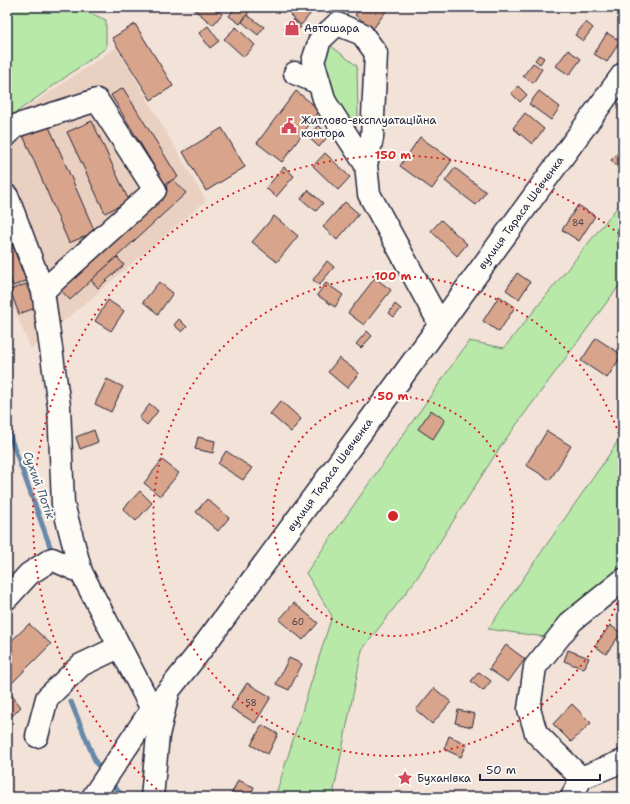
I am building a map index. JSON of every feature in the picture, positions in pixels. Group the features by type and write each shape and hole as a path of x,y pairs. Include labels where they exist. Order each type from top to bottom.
{"street":[{"path":"366,165 325,102 313,61 320,40 337,24 362,34 376,53 372,138 366,165 369,194 440,324"},
{"path":"295,73 319,82"},
{"name":"вулиця Тараса Шевченка","path":"93,797 130,739 152,708 169,690 200,651 623,74"},
{"path":"7,135 15,126 97,100 155,190 43,291"},
{"path":"7,196 43,291 59,406 63,504 81,572 152,708"},
{"path":"10,588 52,559 81,572"},
{"path":"623,580 572,621 535,667 529,709 536,733 576,787 623,761"},
{"path":"38,736 47,698 81,665 119,647"},
{"path":"152,797 158,735 169,690"}],"shaded area":[{"path":"117,47 206,201 31,349 7,292 7,121"}],"green space":[{"path":"7,7 76,7 106,20 106,48 7,119"},
{"path":"331,46 357,66 358,119 354,123 330,101 318,58"},
{"path":"623,200 623,283 618,287 500,447 417,578 362,650 334,790 336,797 275,797 332,616 306,573 469,341 504,348"},
{"path":"623,431 623,562 615,575 545,637 488,629 613,449"}],"building":[{"path":"191,7 213,7 222,14 213,25"},
{"path":"236,7 248,7 251,9 240,24 229,16"},
{"path":"297,7 316,7 301,25 290,15"},
{"path":"361,7 389,7 373,29 355,15"},
{"path":"247,15 264,27 258,35 242,22"},
{"name":"Автошара","path":"293,19 301,27 291,36 284,29"},
{"path":"586,22 593,28 583,41 575,35"},
{"path":"135,24 173,86 151,100 112,38"},
{"path":"208,26 219,41 210,48 199,33"},
{"path":"236,27 255,45 244,57 224,39"},
{"path":"607,33 620,41 607,62 594,54"},
{"path":"568,50 581,59 569,75 556,66"},
{"path":"539,55 544,58 540,64 535,60"},
{"path":"533,63 542,69 533,83 523,76"},
{"path":"518,86 527,95 520,102 511,93"},
{"path":"123,88 178,177 165,184 111,95"},
{"name":"Житлово-експлуатаційна контора","path":"296,91 320,110 282,162 257,143"},
{"path":"539,91 560,107 551,120 529,104"},
{"path":"525,113 544,129 532,144 513,128"},
{"path":"92,121 129,201 105,213 67,132"},
{"path":"47,122 95,232 69,243 22,133"},
{"path":"318,125 329,135 319,147 308,137"},
{"path":"222,128 245,167 206,191 183,152"},
{"path":"420,137 452,160 432,189 400,166"},
{"path":"623,148 623,173 611,160"},
{"path":"325,153 350,177 338,190 313,166"},
{"path":"284,167 294,176 276,197 266,188"},
{"path":"455,168 486,192 476,205 445,181"},
{"path":"173,179 186,193 70,300 58,287"},
{"path":"308,190 323,203 316,211 301,199"},
{"path":"345,202 359,214 337,240 323,227"},
{"path":"578,205 595,216 579,241 562,230"},
{"path":"274,216 298,236 277,262 252,242"},
{"path":"441,220 467,244 457,256 431,231"},
{"path":"7,231 26,281 13,286 7,270"},
{"path":"117,257 124,265 98,288 91,280"},
{"path":"327,261 334,267 319,285 313,280"},
{"path":"517,273 530,282 519,299 506,290"},
{"path":"375,278 391,290 364,325 348,313"},
{"path":"159,282 173,293 158,314 143,302"},
{"path":"326,283 343,295 335,307 317,295"},
{"path":"26,284 35,308 19,314 10,290"},
{"path":"499,296 515,307 499,332 483,321"},
{"path":"108,300 124,311 111,331 95,321"},
{"path":"395,304 401,309 394,317 389,313"},
{"path":"179,319 187,327 182,332 174,325"},
{"path":"367,331 372,336 361,348 356,344"},
{"path":"596,338 622,355 607,378 581,361"},
{"path":"339,358 359,373 347,388 328,372"},
{"path":"107,379 123,387 111,412 95,404"},
{"path":"281,401 301,419 291,432 270,414"},
{"path":"150,404 158,411 147,425 139,418"},
{"path":"431,410 445,420 433,439 418,429"},
{"path":"94,430 98,442 80,449 76,437"},
{"path":"547,431 571,446 550,480 526,465"},
{"path":"198,437 215,441 213,453 195,449"},
{"path":"226,451 252,468 243,480 218,464"},
{"path":"162,460 179,473 160,496 144,483"},
{"path":"140,491 152,503 136,521 123,509"},
{"path":"207,499 229,518 218,531 196,512"},
{"path":"294,603 318,623 303,640 279,620"},
{"path":"29,624 51,644 7,688 7,645"},
{"path":"610,625 621,633 606,654 595,646"},
{"path":"506,645 525,659 508,682 489,669"},
{"path":"568,650 589,658 584,669 564,661"},
{"path":"623,652 623,664 617,660"},
{"path":"289,658 302,664 289,690 276,684"},
{"path":"479,672 491,681 483,691 471,681"},
{"path":"247,683 271,697 255,723 231,708"},
{"path":"434,688 451,702 432,724 416,710"},
{"path":"7,689 21,707 7,721"},
{"path":"572,704 591,723 571,742 553,724"},
{"path":"458,710 475,714 472,727 455,723"},
{"path":"262,725 278,734 268,754 251,745"},
{"path":"449,736 467,744 461,757 444,749"},
{"path":"238,780 254,787 250,797 230,797"}],"waterway":[{"name":"Сухий Потік","path":"7,428 51,549"},
{"name":"Сухий Потік","path":"71,702 96,763 104,773"},
{"name":"Сухий Потік","path":"110,781 123,797"}],"place":[{"name":"Автошара","path":"292,28"},
{"name":"Житлово-експлуатаційна контора","path":"289,126"},
{"name":"Буханівка","path":"405,778"}]}
